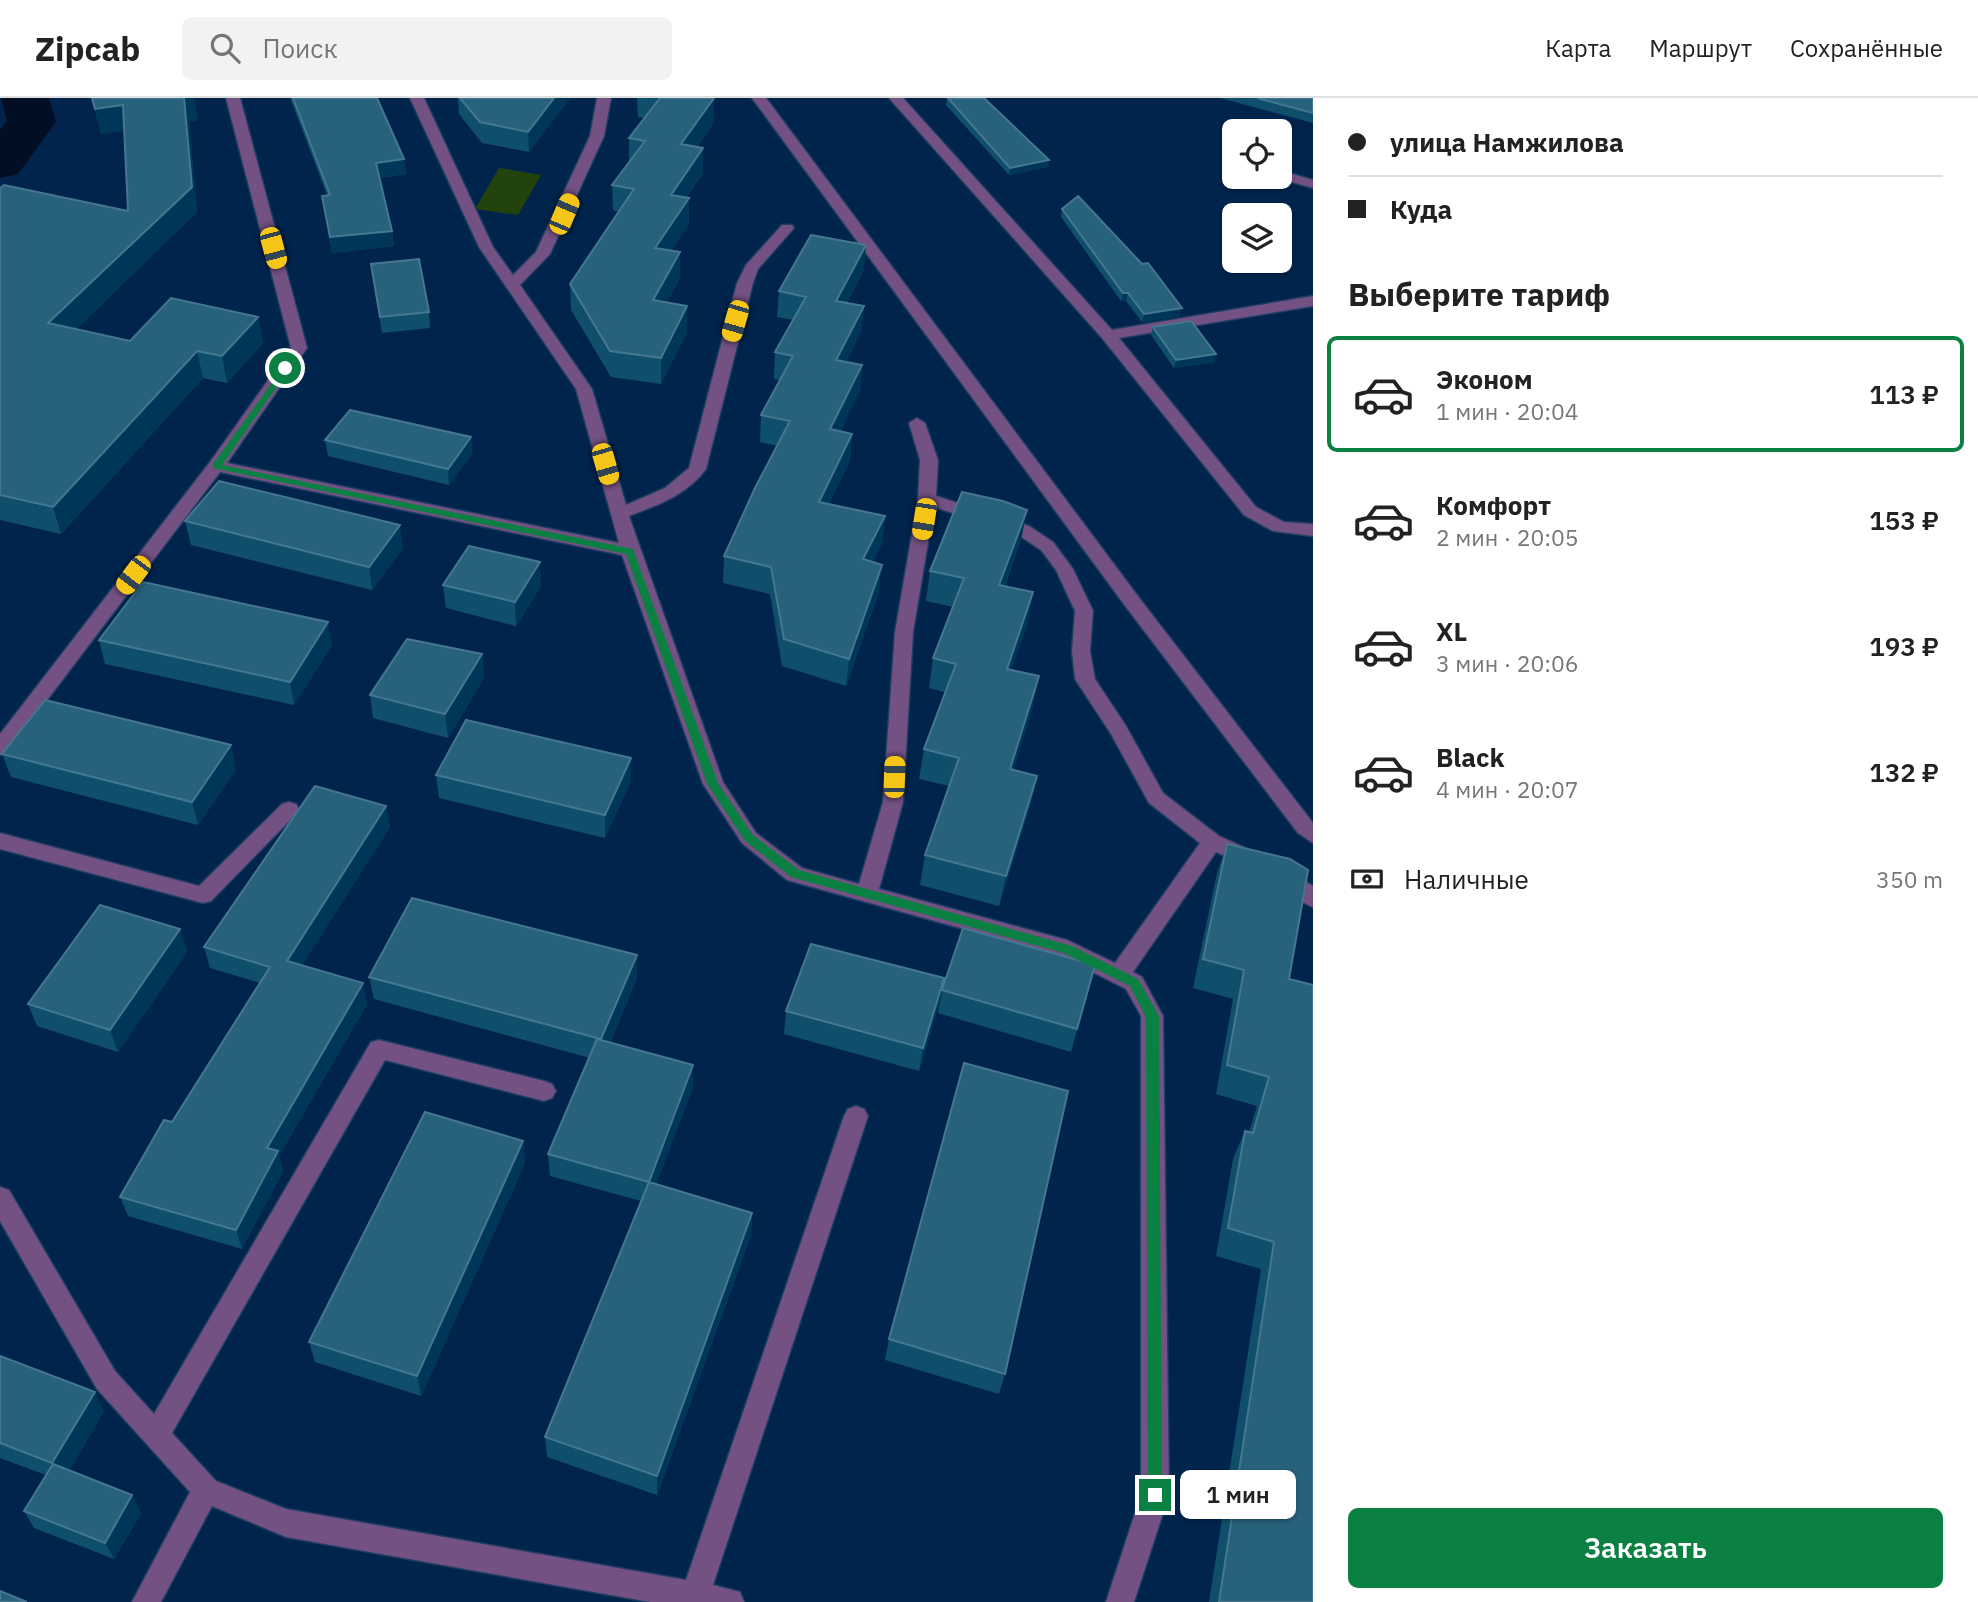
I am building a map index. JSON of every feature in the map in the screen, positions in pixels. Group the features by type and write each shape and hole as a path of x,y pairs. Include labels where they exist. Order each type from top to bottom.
{"street":[{"path":"0,748 216,466 299,348 233,98"},
{"path":"417,98 486,247 584,389 630,551 713,784 749,838 795,874 1067,949 1134,983 1152,1016 1155,1495 1120,1602"},
{"path":"511,285 543,254 554,234 597,136 604,98"},
{"path":"759,98 1133,603 1313,835"},
{"path":"895,98 989,199 1108,335 1250,510 1270,525 1285,530 1313,530"},
{"path":"1292,178 1313,184"},
{"path":"619,513 674,492 685,484 697,469 745,283 751,268 787,228"},
{"path":"1108,335 1313,301"},
{"path":"867,894 893,802 904,632 927,499 929,460 917,424"},
{"path":"216,466 630,551"},
{"path":"927,499 1023,530 1047,546 1064,569 1084,611 1081,651 1085,679 1119,731 1156,798 1212,841 1299,886 1313,899"},
{"path":"0,841 203,895 289,809"},
{"path":"1119,975 1212,841"},
{"path":"156,1436 379,1049 544,1091"},
{"path":"695,1596 856,1116"},
{"path":"0,1198 106,1380 206,1490 286,1523 730,1602"},
{"path":"146,1602 206,1490"}],"green space":[{"path":"499,168 541,175 518,215 475,209"}],"building":[{"path":"92,98 184,98 192,187 48,323 130,341 171,298 258,317 222,356 197,351 53,507 0,495 0,188 4,185 128,211 123,105 95,109"},
{"path":"293,98 377,98 404,159 376,163 392,231 330,237 322,196 330,195"},
{"path":"460,98 554,98 528,132 480,122"},
{"path":"660,98 714,98 681,144 703,148 671,195 689,198 655,248 680,252 653,300 687,306 661,358 610,351 570,284 634,189 612,185 645,141 629,138"},
{"path":"948,98 984,98 1049,160 1010,168"},
{"path":"1257,98 1313,98 1313,113"},
{"path":"1078,196 1142,264 1148,263 1182,308 1144,314 1128,293 1123,293 1062,209"},
{"path":"811,235 866,245 836,301 864,306 836,360 862,365 830,429 852,434 819,502 885,516 863,559 882,565 849,659 784,639 771,567 724,556 790,421 761,415 793,356 775,352 806,297 779,291"},
{"path":"419,259 429,312 380,317 371,264"},
{"path":"1191,321 1216,354 1176,360 1153,327"},
{"path":"350,410 471,437 448,469 325,440"},
{"path":"219,481 400,525 369,567 185,521"},
{"path":"962,492 1003,501 1027,510 999,585 1033,592 1007,669 1039,676 1010,769 1037,776 1006,876 925,855 959,758 924,749 956,664 933,658 964,578 930,571"},
{"path":"469,546 540,562 515,602 443,585"},
{"path":"143,582 328,622 290,682 99,640"},
{"path":"407,639 482,654 445,714 370,695"},
{"path":"45,700 231,745 192,802 2,754"},
{"path":"466,720 631,758 605,815 436,775"},
{"path":"315,786 386,806 287,961 363,983 267,1148 278,1151 236,1230 120,1197 164,1120 172,1122 270,967 204,947"},
{"path":"1227,844 1290,859 1308,870 1289,979 1313,985 1313,1602 1219,1602 1274,1242 1228,1228 1245,1131 1253,1133 1269,1077 1227,1065 1244,970 1203,959"},
{"path":"412,898 637,955 601,1039 369,977"},
{"path":"100,905 180,929 110,1030 28,1004"},
{"path":"963,928 1095,965 1077,1029 942,990"},
{"path":"811,944 944,978 923,1048 786,1011"},
{"path":"597,1039 693,1065 649,1182 548,1154"},
{"path":"964,1063 1068,1091 1005,1374 889,1339"},
{"path":"425,1112 523,1141 417,1376 309,1342"},
{"path":"649,1182 752,1213 657,1476 545,1437"},
{"path":"0,1356 95,1392 52,1463 0,1443"},
{"path":"53,1464 132,1495 105,1543 24,1511"},
{"path":"0,1591 27,1602 0,1602"}],"waterway":[{"path":"0,163 32,122 25,98"}],"route":[{"path":"285,368 216,466 630,551 713,784 749,838 795,874 1067,949 1134,983 1152,1016 1155,1495"}]}
